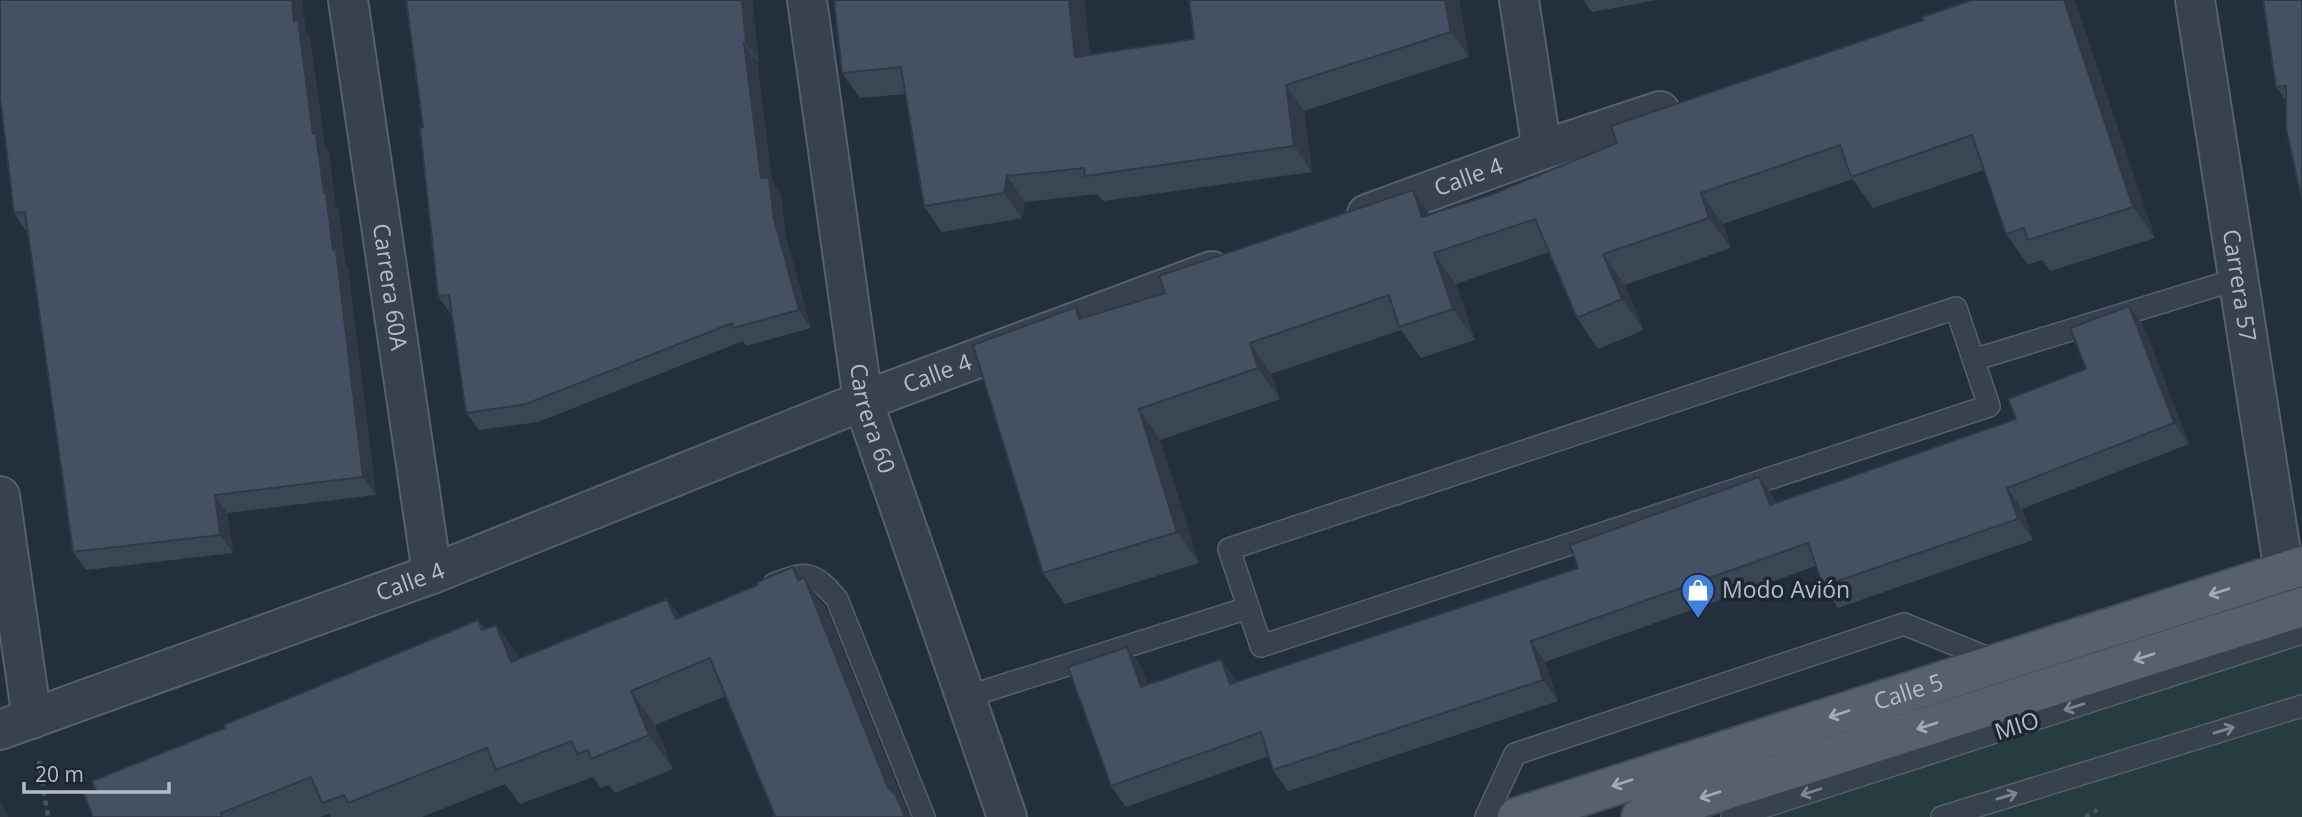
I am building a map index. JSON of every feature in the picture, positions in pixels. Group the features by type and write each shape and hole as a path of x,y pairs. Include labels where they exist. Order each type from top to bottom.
{"main road":[{"name":"Calle 5","path":"1517,817 2293,569"},
{"name":"Calle 5","path":"1641,817 2302,607"}],"street":[{"name":"Carrera 60A","path":"348,0 432,574"},
{"name":"Carrera 60","path":"807,0 863,401 1007,817"},
{"path":"1519,0 1542,150"},
{"name":"Carrera 57","path":"2195,0 2238,279 2293,569"},
{"name":"Calle 4","path":"1333,227 1542,150 1686,103"},
{"name":"Calle 4","path":"16,725 432,574 863,401 1242,261"},
{"path":"0,496 16,725"}],"lane":[{"path":"1973,360 2238,279"},
{"path":"1956,308 1973,360 1989,405 1261,646 1229,549 1956,308"},
{"path":"750,593 800,574 821,580 837,599 924,817"},
{"path":"966,697 1248,608"},
{"path":"1486,817 1515,754 1904,624 2000,663"},
{"name":"MIO","path":"1732,817 2302,634"},
{"path":"1942,817 2302,706"}],"path":[{"path":"16,725 48,817"}],"green space":[{"path":"2302,633 2302,817 1732,817"}],"building":[{"path":"0,0 292,0 294,21 298,20 313,134 316,134 326,192 333,250 336,250 363,477 215,495 220,535 73,552 25,212 14,213 0,97"},
{"path":"406,0 742,0 744,43 761,178 769,177 774,219 799,310 733,328 732,323 526,404 466,413 449,295 438,296 420,128 423,127"},
{"path":"834,0 1069,0 1075,57 1194,39 1189,0 1445,0 1451,32 1286,85 1294,146 1085,176 1084,168 1007,176 1004,193 924,206 901,67 842,73"},
{"path":"1972,0 2064,0 2133,207 2028,240 2024,228 2006,234 1972,135 1851,177 1840,145 1701,193 1709,218 1603,254 1622,299 1577,318 1535,219 1434,253 1453,309 1399,327 1389,295 1250,343 1258,368 1139,409 1177,532 1043,573 973,345 1076,307 1079,319 1165,293 1159,276 1413,190 1422,217 1493,194 1617,143 1611,126 1923,20 1922,17"},
{"path":"2263,0 2302,0 2302,201 2286,128 2286,86 2276,87"},
{"path":"2129,306 2174,423 2007,488 2018,519 1823,586 1808,543 1531,641 1543,680 1273,770 1261,732 1111,786 1068,667 1127,647 1141,687 1221,659 1230,684 1578,568 1570,545 1759,477 1770,505 2016,419 2008,399 2086,369 2070,328"},
{"path":"793,567 798,580 804,577 888,788 896,795 905,817 772,817 775,816 710,658 631,691 649,735 591,759 588,750 577,754 572,741 496,770 487,748 348,803 344,795 322,803 311,777 221,813 222,817 93,817 84,794 96,790 92,781 225,728 224,725 478,620 482,630 496,625 511,662 667,599 676,619 758,585 757,582"}],"place":[{"name":"Modo Avión","path":"1698,620"}]}
